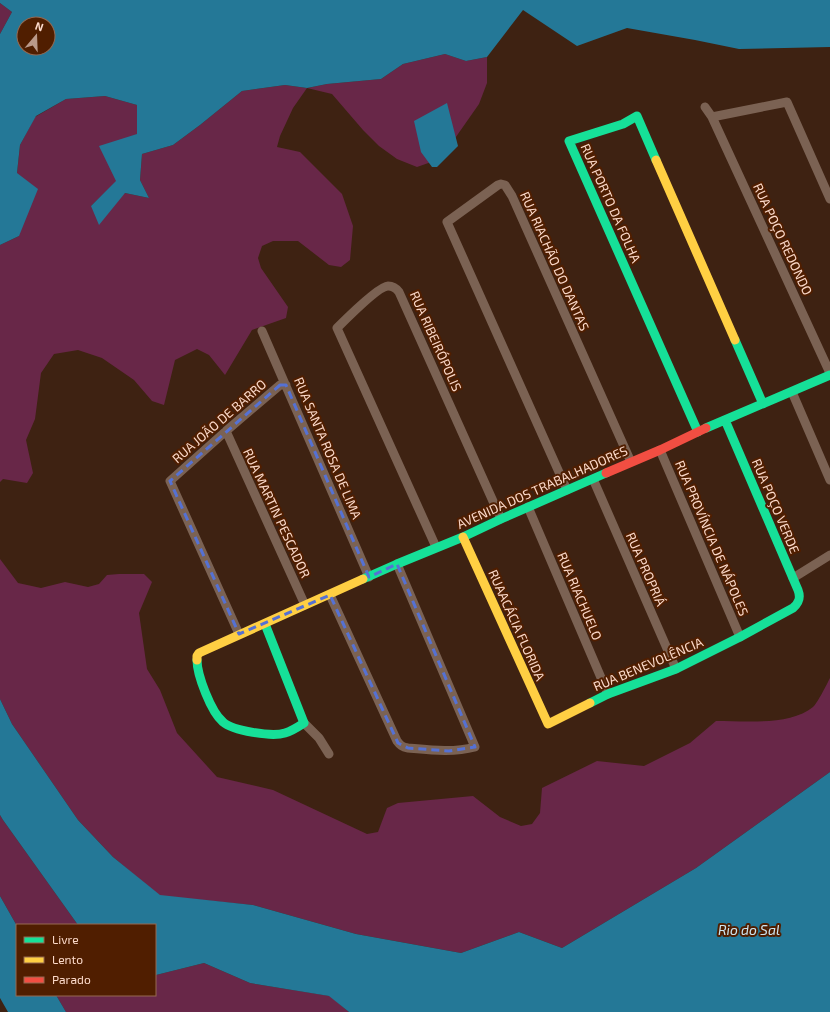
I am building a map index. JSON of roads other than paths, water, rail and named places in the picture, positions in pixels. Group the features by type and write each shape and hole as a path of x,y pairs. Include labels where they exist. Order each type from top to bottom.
{"street":[{"path":"712,117 787,102 830,199"},
{"name":"RUA POÇO REDONDO","path":"705,107 712,117 830,374"},
{"name":"RUA PORTO DA FOLHA","path":"698,432 569,141 623,124 637,116 763,404"},
{"name":"RUA RIACHÃO DO DANTAS","path":"567,490 448,222 498,185 505,185 512,196 631,462"},
{"name":"RUA RIBEIRÓPOLIS","path":"436,547 336,328 384,287 392,286 399,292 501,519"},
{"name":"RUA SANTA ROSA DE LIMA","path":"262,330 369,577"},
{"name":"AVENIDA DOS TRABALHADORES","path":"304,723 283,734 239,729 226,724 220,719 210,702 200,679 197,656 199,652 830,374"},
{"name":"RUA JOÃO DE BARRO","path":"239,634 170,481 280,385 286,385"},
{"path":"792,392 830,480"},
{"name":"RUA POÇO VERDE","path":"725,420 793,578 800,596 800,602"},
{"name":"RUA MARTIN PESCADOR","path":"226,431 305,605"},
{"name":"RUA PROVÍNCIA DE NÁPOLES","path":"660,450 740,637"},
{"name":"RUA PROPRIÁ","path":"593,479 676,669"},
{"name":"RUA RIACHUELO","path":"528,507 608,694"},
{"name":"RUAACÁCIA FLORIDA","path":"463,537 548,724"},
{"path":"793,578 830,555"},
{"path":"330,595 399,744 404,747 449,751 475,747 398,564"},
{"name":"RUA BENEVOLÊNCIA","path":"548,724 608,694 676,669 740,637 793,608 800,602"},
{"path":"265,624 304,723 318,736 329,754"}],"water":[{"path":"0,0 830,0 830,47 739,49 627,28 577,46 523,10 487,57 466,61 445,54 403,64 381,79 327,84 307,88 285,85 242,91 173,145 142,154 140,180 149,198 125,193 99,225 91,206 116,181 99,146 137,134 137,105 105,96 66,99 36,116 20,145 17,173 38,189 19,236 0,245 0,34 12,12 0,3"},
{"path":"447,103 458,146 437,167 432,167 421,152 414,121"},
{"name":"Rio do Sal","path":"0,699 12,724 78,820 113,857 160,895 253,905 356,934 461,953 519,932 562,948 696,868 830,772 830,1012 349,1012 329,996 250,983 204,963 156,975 156,924 77,924 0,815"},
{"path":"0,896 16,924 16,996 57,996 66,1012 8,1012 0,998"}]}
